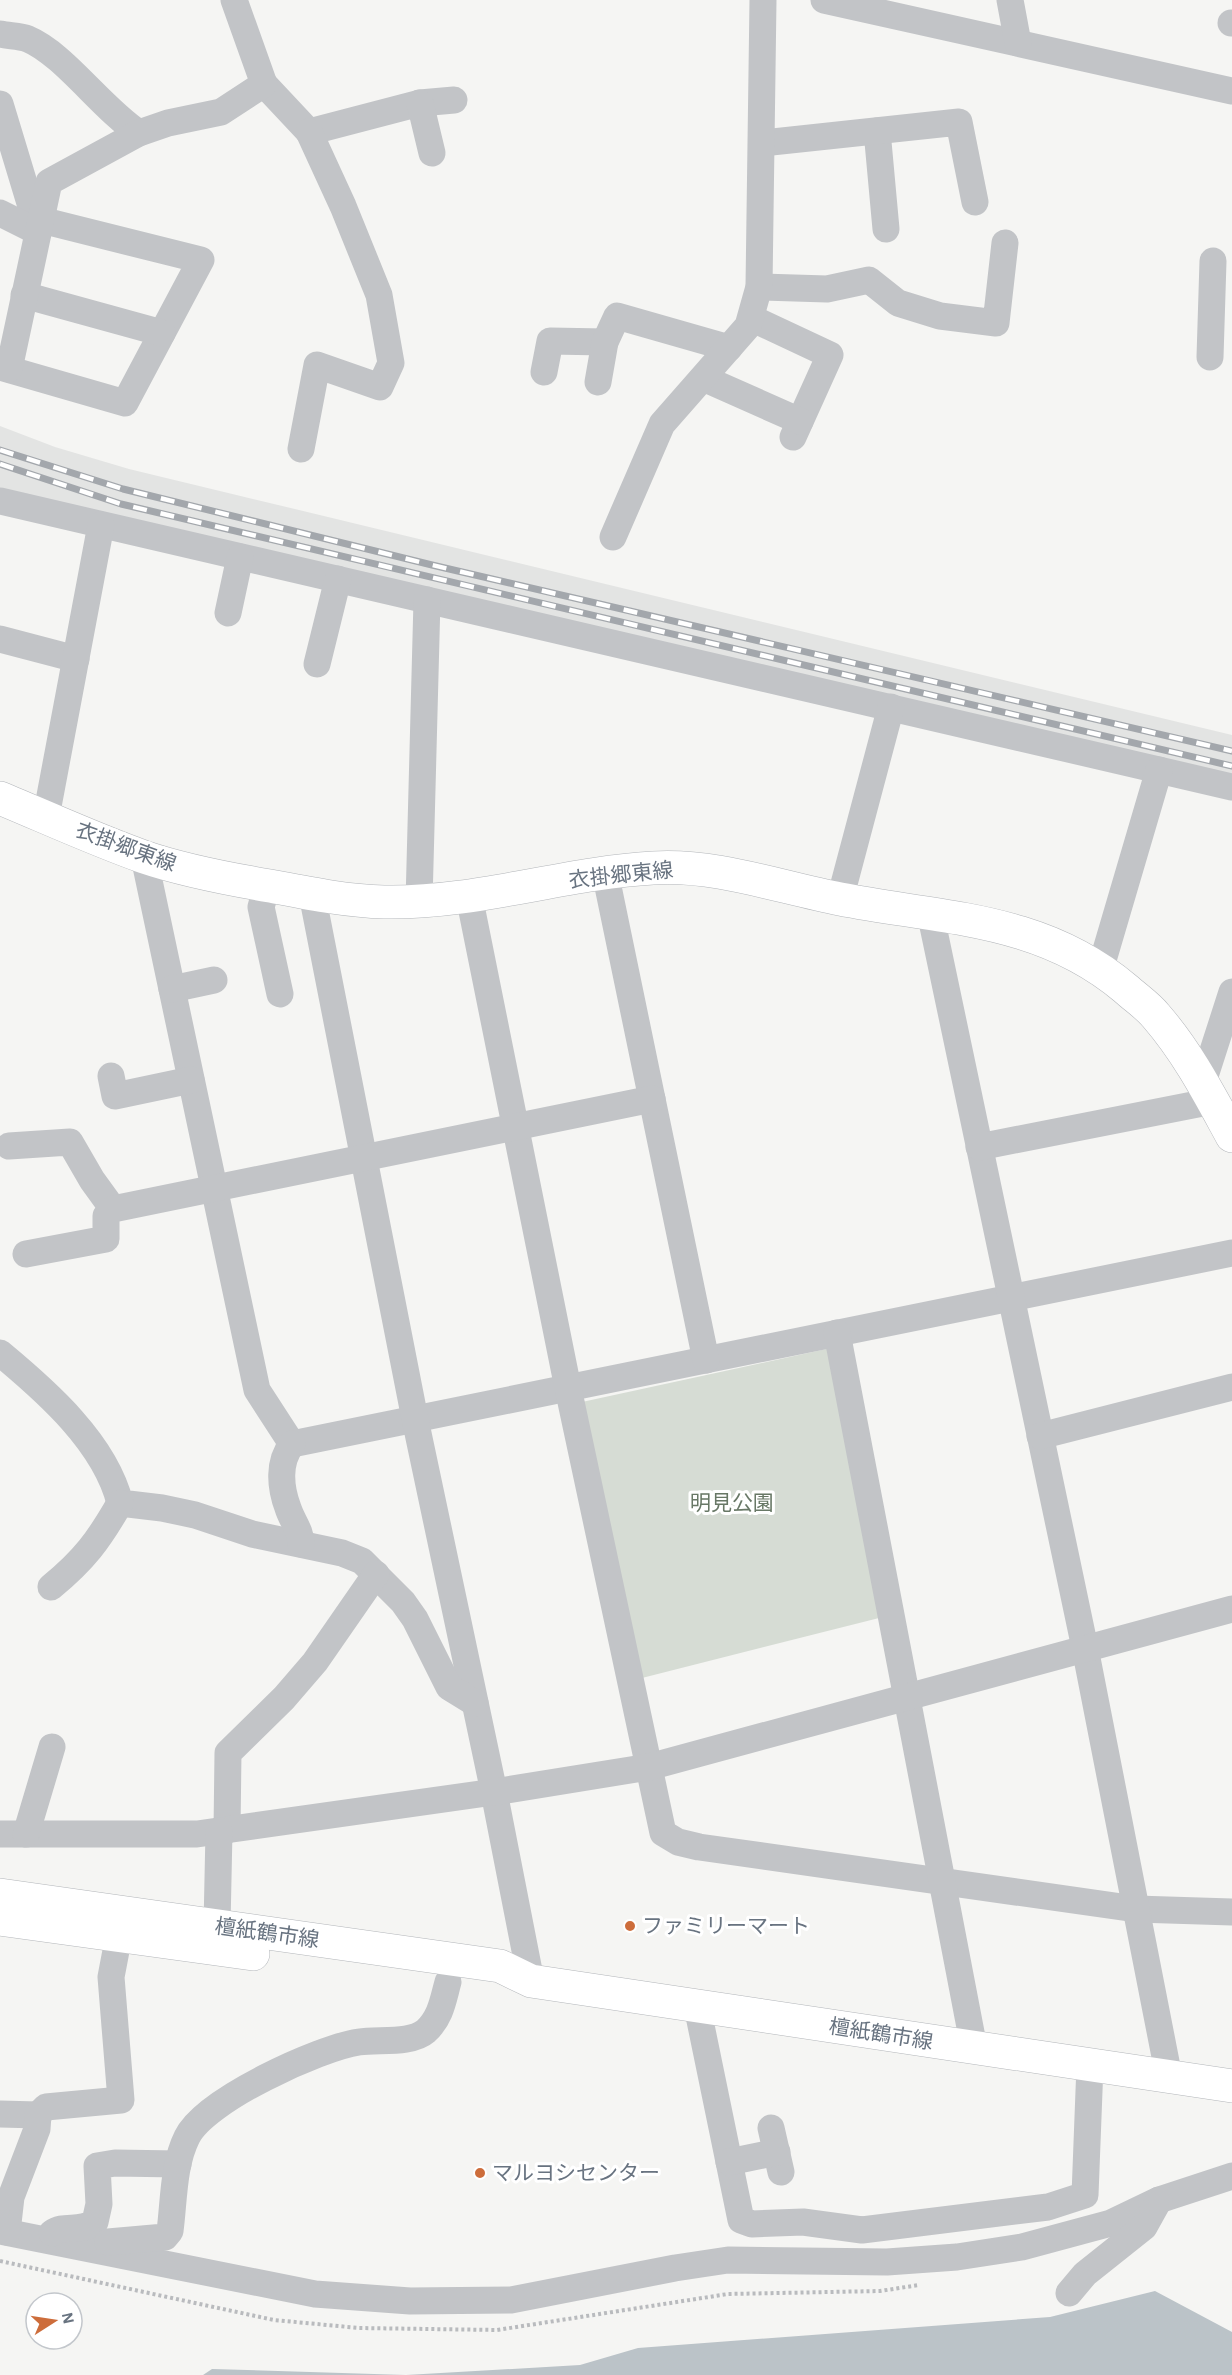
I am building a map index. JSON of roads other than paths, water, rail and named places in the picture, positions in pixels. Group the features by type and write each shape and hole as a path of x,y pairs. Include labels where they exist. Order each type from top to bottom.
{"main road":[{"name":"衣掛郷東線","path":"0,798 144,857 201,873 312,894 381,902 419,902 469,896 605,872 657,867 710,870 840,899 930,912 1024,933 1101,967 1154,1013 1208,1091 1232,1136"},
{"name":"檀紙鶴市線","path":"0,1895 500,1966 531,1981 1232,2086"},
{"name":"檀紙鶴市線","path":"0,1919 497,1989 531,1981"}],"street":[{"path":"234,0 264,84 309,132 343,206 379,295 391,363 380,387 317,365 301,449"},
{"path":"613,537 662,424 748,326 751,318 759,287 763,0"},
{"path":"824,0 1232,91"},
{"path":"1010,0 1018,43"},
{"path":"0,34 27,38 46,49 122,122 139,133"},
{"path":"0,213 39,226 201,260 125,403 4,368 24,296 39,226 49,182 139,133 168,123 221,112 264,84"},
{"path":"309,132 420,103 454,100"},
{"path":"420,103 432,153"},
{"path":"0,104 39,226"},
{"path":"762,143 959,122 975,202"},
{"path":"877,131 886,229"},
{"path":"759,287 827,289 869,280 898,303 940,316 996,323 1005,243"},
{"path":"1210,357 1222,290 1213,261"},
{"path":"24,296 162,333"},
{"path":"598,382 605,342 617,316 729,348"},
{"path":"703,378 796,429 830,355 751,318"},
{"path":"544,372 550,341 605,342"},
{"path":"0,501 1232,787"},
{"path":"46,817 101,525"},
{"path":"228,613 240,557"},
{"path":"317,664 338,579"},
{"path":"419,902 427,600"},
{"path":"0,639 76,659"},
{"path":"840,899 891,707"},
{"path":"1101,967 1159,770"},
{"path":"144,857 257,1390 292,1444"},
{"path":"605,872 706,1360"},
{"path":"267,886 261,907 280,994"},
{"path":"312,894 415,1419 494,1792 531,1981"},
{"path":"469,896 568,1388 663,1833 678,1842 941,1882 1136,1909 1232,1912"},
{"path":"930,912 1084,1648 1169,2077"},
{"path":"172,989 214,980"},
{"path":"980,1147 1208,1091 1232,992"},
{"path":"111,1076 116,1096 191,1080"},
{"path":"26,1254 106,1239 106,1216 113,1209 652,1099"},
{"path":"9,1146 70,1142 92,1180 113,1209"},
{"path":"301,1544 301,1533 287,1507 283,1487 283,1455 292,1444 1232,1252"},
{"path":"837,1333 974,2048"},
{"path":"0,1353 32,1380 99,1451 114,1480 120,1503 103,1534 80,1563 51,1587"},
{"path":"1040,1436 1232,1387"},
{"path":"120,1503 195,1515 252,1534 301,1544 362,1561 404,1602 449,1687 475,1703"},
{"path":"217,1926 228,1753 284,1698 315,1662 376,1574"},
{"path":"52,1747 13,1834 157,1836 223,1830 494,1792 649,1767 1232,1609"},
{"path":"119,1935 111,1977 122,2100 46,2107 38,2115 37,2129 11,2198 4,2232 315,2294 410,2301 511,2300 728,2260 887,2262 957,2257 1023,2247 1111,2223 1159,2200 1232,2176"},
{"path":"81,2246 165,2237 170,2231 178,2164 188,2136 220,2104 327,2049 359,2042 408,2038 425,2032 440,2014 447,1982"},
{"path":"697,2006 741,2220 752,2224 803,2222 862,2230 1048,2207 1084,2195 1090,2065"},
{"path":"0,2114 38,2115"},
{"path":"729,2162 776,2151"},
{"path":"43,2239 56,2230 85,2229 95,2222 99,2204 97,2166 178,2164"},
{"path":"1069,2293 1084,2274 1144,2227 1159,2200"}],"railway":[{"path":"0,450 123,489 432,565 1232,751"},
{"path":"0,464 121,504 1232,766"}],"place":[{"name":"ファミリーマート","path":"630,1926"},
{"name":"マルヨシセンター","path":"480,2173"}],"park label":[{"name":"明見公園","path":"732,1503"}]}
